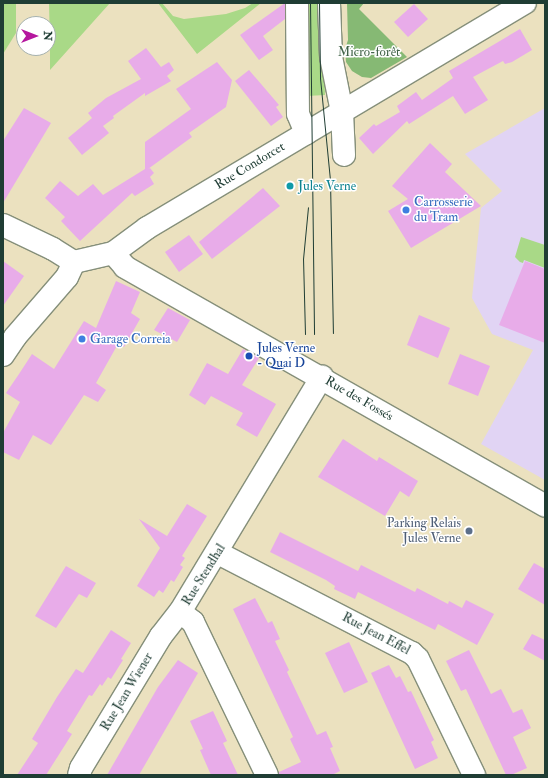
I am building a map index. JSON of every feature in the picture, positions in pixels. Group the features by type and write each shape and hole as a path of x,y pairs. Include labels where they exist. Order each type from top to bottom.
{"street":[{"path":"297,3 298,114 306,133"},
{"path":"329,3 331,57 342,112 344,155"},
{"name":"Rue Condorcet","path":"74,262 113,253 147,228 525,3"},
{"path":"3,225 53,249 74,262 67,277 15,337 3,355"},
{"name":"Rue des Fossés","path":"113,253 126,267 322,377 545,506"},
{"name":"Rue Stendhal","path":"267,775 193,622 180,612 218,553 322,377"},
{"name":"Rue Jean Effel","path":"218,553 412,653 418,659 474,775"},
{"name":"Rue Jean Wiener","path":"79,775 81,768 161,636 180,612"}],"shaded area":[{"path":"545,108 545,480 481,444 533,350 492,334 472,298 481,208 502,191 465,154"}],"green space":[{"path":"3,3 16,3 16,33 3,54"},
{"path":"49,3 110,3 50,70 50,56 56,56 56,16 49,16"},
{"path":"158,3 162,3 173,16 184,19 226,14 245,8 253,3 261,3 197,54"},
{"path":"306,3 323,3 325,95 307,96"},
{"name":"Micro-forêt","path":"347,3 364,3 359,9 407,57 371,78 362,77 352,71 346,62 345,49 348,40"},
{"path":"521,237 545,245 545,268 524,260 523,263 520,262 515,257"}],"building":[{"path":"285,3 285,19 263,36 273,50 259,60 240,35"},
{"path":"414,4 428,19 408,37 394,22"},
{"path":"520,29 532,50 512,62 505,64 503,61 473,77 488,100 465,114 453,96 409,124 407,121 373,154 359,138 374,124 376,126 400,112 397,106 416,92 422,100 453,78 449,71"},
{"path":"146,48 161,67 169,62 174,70 167,76 171,81 145,96 145,93 113,116 114,118 103,126 109,133 82,155 68,138 92,118 88,113 106,98 141,79 128,61"},
{"path":"217,62 232,80 226,107 189,133 192,137 148,169 150,168 154,173 150,177 154,184 135,196 132,193 80,241 61,221 65,217 45,198 60,181 78,196 93,184 103,195 145,169 145,142 191,109 176,89"},
{"path":"249,70 279,105 276,107 283,117 271,126 235,81"},
{"path":"24,108 51,123 3,203 3,141"},
{"path":"430,143 452,164 445,172 481,206 411,248 388,211 408,199 392,186"},
{"path":"263,188 280,206 212,259 199,242"},
{"path":"189,235 203,254 179,272 165,252"},
{"path":"3,261 24,276 3,306"},
{"path":"525,261 545,269 545,343 499,325"},
{"path":"116,281 140,292 131,313 140,319 124,347 118,344 96,383 106,390 98,402 84,395 51,445 33,435 19,460 3,452 3,433 20,402 6,393 32,354 54,369 84,321 96,328"},
{"path":"168,308 190,320 177,342 154,330"},
{"path":"419,315 450,328 438,358 407,345"},
{"path":"243,349 259,358 242,385 276,404 257,437 236,425 243,413 211,396 205,405 189,395 207,363 228,374"},
{"path":"460,354 490,366 478,396 448,384"},
{"path":"343,439 377,461 379,457 418,481 409,497 400,491 385,516 318,477"},
{"path":"187,504 207,516 182,556 185,558 180,565 183,567 174,582 171,580 163,593 159,590 154,597 137,586 160,548 139,519 167,536"},
{"path":"280,532 358,571 361,565 415,592 417,588 448,604 449,601 462,608 466,600 494,614 477,645 438,624 435,630 358,592 355,599 334,589 335,586 326,580 270,552"},
{"path":"534,563 545,569 545,605 518,589"},
{"path":"66,566 96,583 87,598 79,594 56,628 35,616"},
{"path":"255,598 268,623 272,621 280,639 275,641 289,670 287,672 317,735 326,731 333,747 330,748 340,771 332,775 279,775 279,772 301,762 290,739 293,737 233,609"},
{"path":"111,630 131,643 121,659 123,660 111,679 108,677 102,686 100,684 92,696 89,695 67,731 72,734 46,775 17,775 38,743 32,739 57,697 76,669 83,673"},
{"path":"532,634 545,640 545,661 523,649"},
{"path":"349,642 368,682 344,693 325,653"},
{"path":"469,650 491,694 501,689 513,713 522,709 531,728 513,737 527,768 511,775 506,775 466,689 461,691 446,661"},
{"path":"178,660 198,673 139,775 107,775 158,687"},
{"path":"389,665 396,678 400,676 408,692 411,691 434,740 431,742 438,758 415,769 371,673"},
{"path":"213,711 227,741 223,743 238,775 211,775 200,750 203,749 190,721"}],"tram line":[{"path":"310,3 314,334"},
{"path":"319,3 320,78 330,180 333,333"},
{"path":"305,334 303,259 308,207"}],"place":[{"name":"Jules Verne","path":"290,186"},
{"name":"Carrosserie du Tram","path":"406,210"},
{"name":"Garage Correia","path":"82,339"},
{"name":"Jules Verne - Quai D","path":"249,356"},
{"name":"Parking Relais Jules Verne","path":"469,531"}]}
